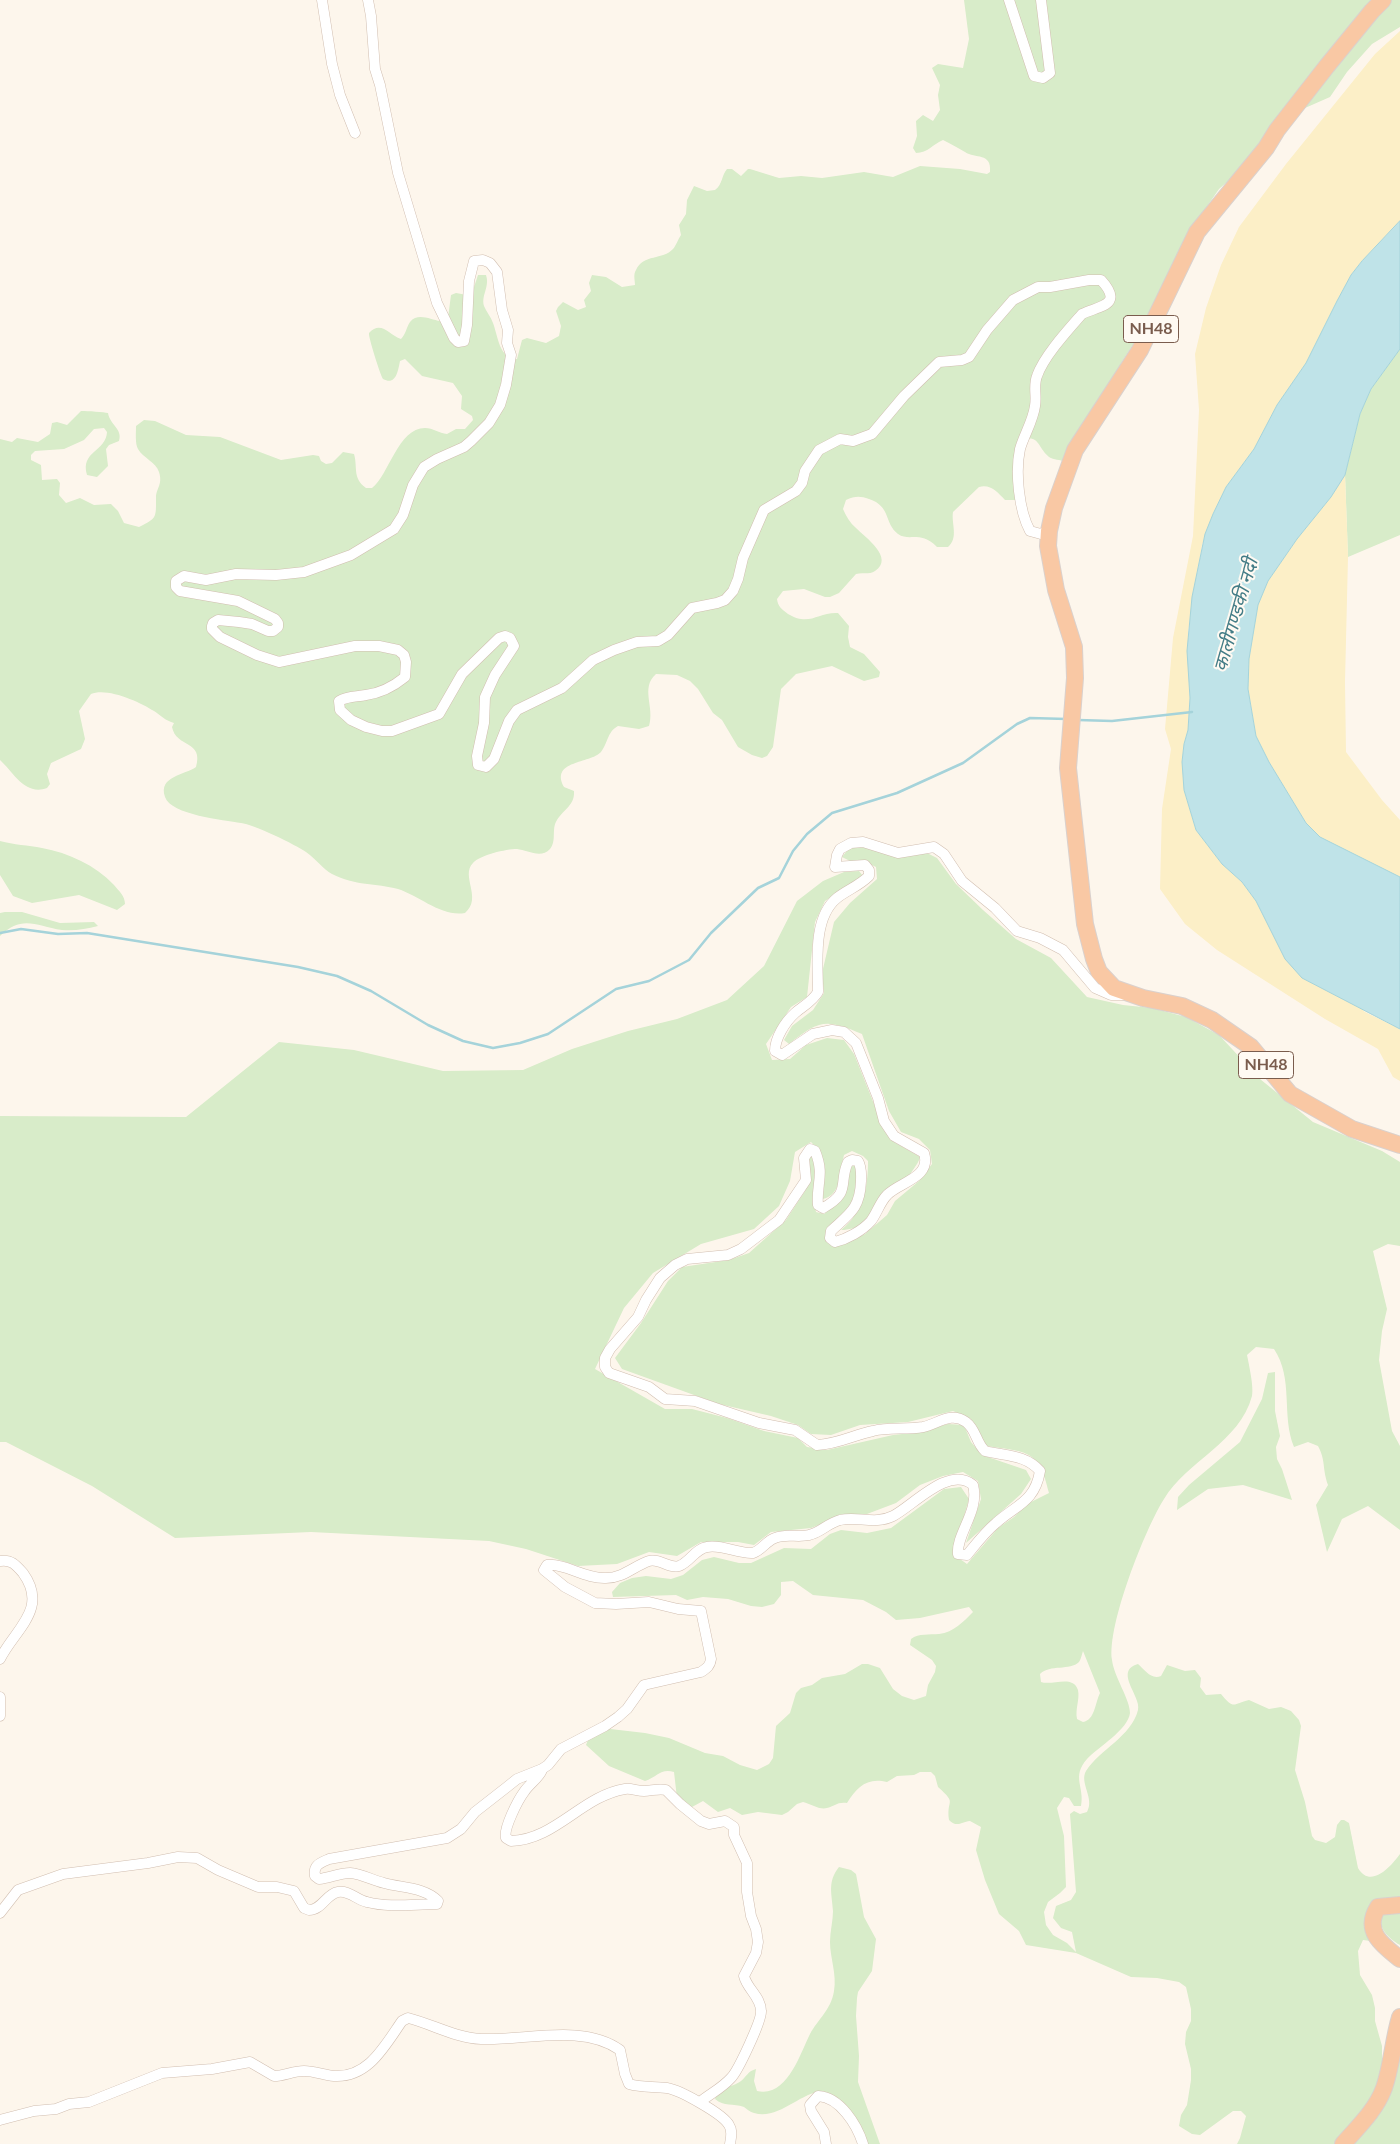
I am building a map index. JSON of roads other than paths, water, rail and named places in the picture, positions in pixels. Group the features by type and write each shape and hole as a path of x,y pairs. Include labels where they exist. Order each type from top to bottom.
{"highway":[{"name":"NH48","path":"1383,0 1327,66 1277,130 1266,148 1197,232 1140,350 1075,450 1054,508 1049,530 1048,546 1056,590 1074,647 1075,678 1068,748 1068,768 1078,865 1089,942 1099,972 1114,988 1143,998 1182,1006 1212,1020 1251,1047 1290,1094 1352,1129 1400,1145"},
{"path":"1400,1905 1378,1907 1373,1915 1372,1924 1378,1939 1400,1959"},
{"path":"1343,2144 1375,2106 1384,2089 1393,2040 1400,2017"}],"street":[{"path":"322,0 332,64 340,95 355,133"},
{"path":"368,0 371,16 374,69 380,85 398,173 437,303 454,338 458,342 464,342 467,325 469,282 474,262 483,260 490,263 497,272 502,310 508,330 507,343 511,355 506,385 500,405 489,423 464,447 437,459 424,468 412,485 403,515 394,529 351,555 304,572 276,575 236,574 206,580 184,576 176,581 176,587 180,591 238,601 275,618 278,623 278,627 273,631 268,631 252,624 218,620 213,623 212,629 220,637 268,659 279,662 356,646 379,646 398,650 404,655 406,662 405,677 384,690 368,695 346,696 339,701 340,710 351,720 366,727 382,731 392,731 416,720 439,714 462,674 499,638 505,636 510,638 514,646 494,675 485,697 484,723 477,756 478,765 486,767 494,759 509,722 518,710 562,688 593,660 637,642 658,641 668,635 692,608 725,600 738,579 743,558 764,510 796,491 802,483 805,471 819,450 840,439 853,440 872,434 904,396 939,362 962,360 969,357 987,330 1013,300 1038,287 1101,280 1109,288 1110,297 1106,305 1096,311 1082,314 1050,355 1037,376 1034,390 1036,404 1021,449 1018,480 1021,495 1020,503 1024,519 1030,531 1041,534 1049,530"},
{"path":"1009,0 1034,76 1043,78 1050,72 1041,0"},
{"path":"0,1913 18,1890 63,1874 184,1857 197,1858 218,1870 258,1887 288,1888 294,1891 304,1908 309,1910 317,1908 330,1895 338,1892 349,1894 366,1902 387,1905 437,1904 438,1901 427,1893 383,1883 359,1874 348,1873 320,1879 315,1876 314,1869 329,1859 447,1838 461,1829 475,1812 517,1779 542,1769 548,1765 561,1749 604,1726 622,1713 644,1685 701,1672 708,1668 711,1659 701,1612 649,1602 595,1603 552,1578 544,1570 547,1565 557,1566 588,1577 605,1578 621,1575 649,1561 655,1560 674,1566 680,1565 700,1549 710,1546 753,1553 777,1537 791,1534 811,1535 838,1521 854,1519 874,1521 889,1518 934,1487 946,1481 964,1479 973,1485 975,1491 970,1518 958,1547 958,1554 967,1555 996,1522 1023,1504 1031,1495 1039,1478 1040,1471 1026,1460 1012,1455 985,1451 979,1444 973,1428 959,1418 947,1418 920,1428 879,1430 847,1440 817,1445 794,1430 718,1410 695,1400 665,1399 649,1387 609,1373 605,1367 605,1358 610,1349 638,1317 660,1278 675,1265 687,1260 728,1255 741,1249 779,1220 806,1180 804,1158 810,1149 815,1151 819,1160 821,1173 818,1205 823,1208 839,1196 845,1182 845,1168 848,1162 852,1160 858,1161 861,1167 859,1199 854,1210 846,1220 831,1231 830,1238 834,1242 844,1240 870,1221 894,1188 913,1180 922,1169 926,1159 924,1153 894,1136 884,1121 878,1098 856,1043 844,1032 825,1030 808,1037 782,1055 775,1051 777,1039 787,1023 818,992 818,946 823,920 829,907 837,898 860,885 869,876 869,870 865,865 835,867 835,860 840,850 856,842 898,853 934,847 944,854 962,881 995,908 1017,931 1040,938 1063,950 1086,980 1100,991 1118,996 1130,992"},
{"path":"0,1561 6,1560 15,1564 22,1572 33,1588 33,1603 28,1616 6,1646 0,1660"},
{"path":"0,1697 0,1716"},
{"path":"542,1769 540,1774 523,1793 505,1828 506,1838 511,1841 538,1836 598,1799 627,1788 646,1791 666,1790 702,1821 709,1824 725,1821 734,1827 734,1835 747,1863 747,1892 751,1916 758,1938 756,1952 744,1976 747,1986 759,2002 761,2014 736,2072 718,2090 700,2102"},
{"path":"0,2120 56,2109 69,2104 89,2102 151,2076 178,2070 212,2069 250,2062 274,2076 304,2071 335,2076 349,2076 361,2071 372,2062 402,2021 408,2018 460,2036 481,2039 577,2036 606,2042 620,2050 629,2084 650,2088 668,2088 700,2102 725,2119 731,2130 730,2144"},
{"path":"826,2144 821,2126 811,2111 810,2105 818,2096 830,2099 852,2121 863,2144"}],"water":[{"name":"कालीगण्डकी नदी","path":"1400,221 1400,349 1371,389 1360,414 1345,475 1331,497 1297,539 1268,581 1258,605 1249,659 1248,689 1256,736 1269,762 1306,823 1320,837 1400,877 1400,1029 1302,978 1285,959 1256,901 1242,882 1222,864 1196,830 1184,790 1182,762 1188,730 1190,698 1187,651 1192,597 1205,534 1213,514 1226,487 1254,449 1277,405 1306,363 1351,275"}],"waterway":[{"path":"1078,720 1112,721 1192,712"},
{"path":"0,933 21,929 58,934 87,933 298,967 337,976 371,991 428,1025 463,1041 493,1048 520,1043 548,1034 616,989 649,981 689,960 711,933 758,888 779,878 793,851 807,834 832,813 897,793 963,763 1017,724 1030,718 1067,719"}]}
